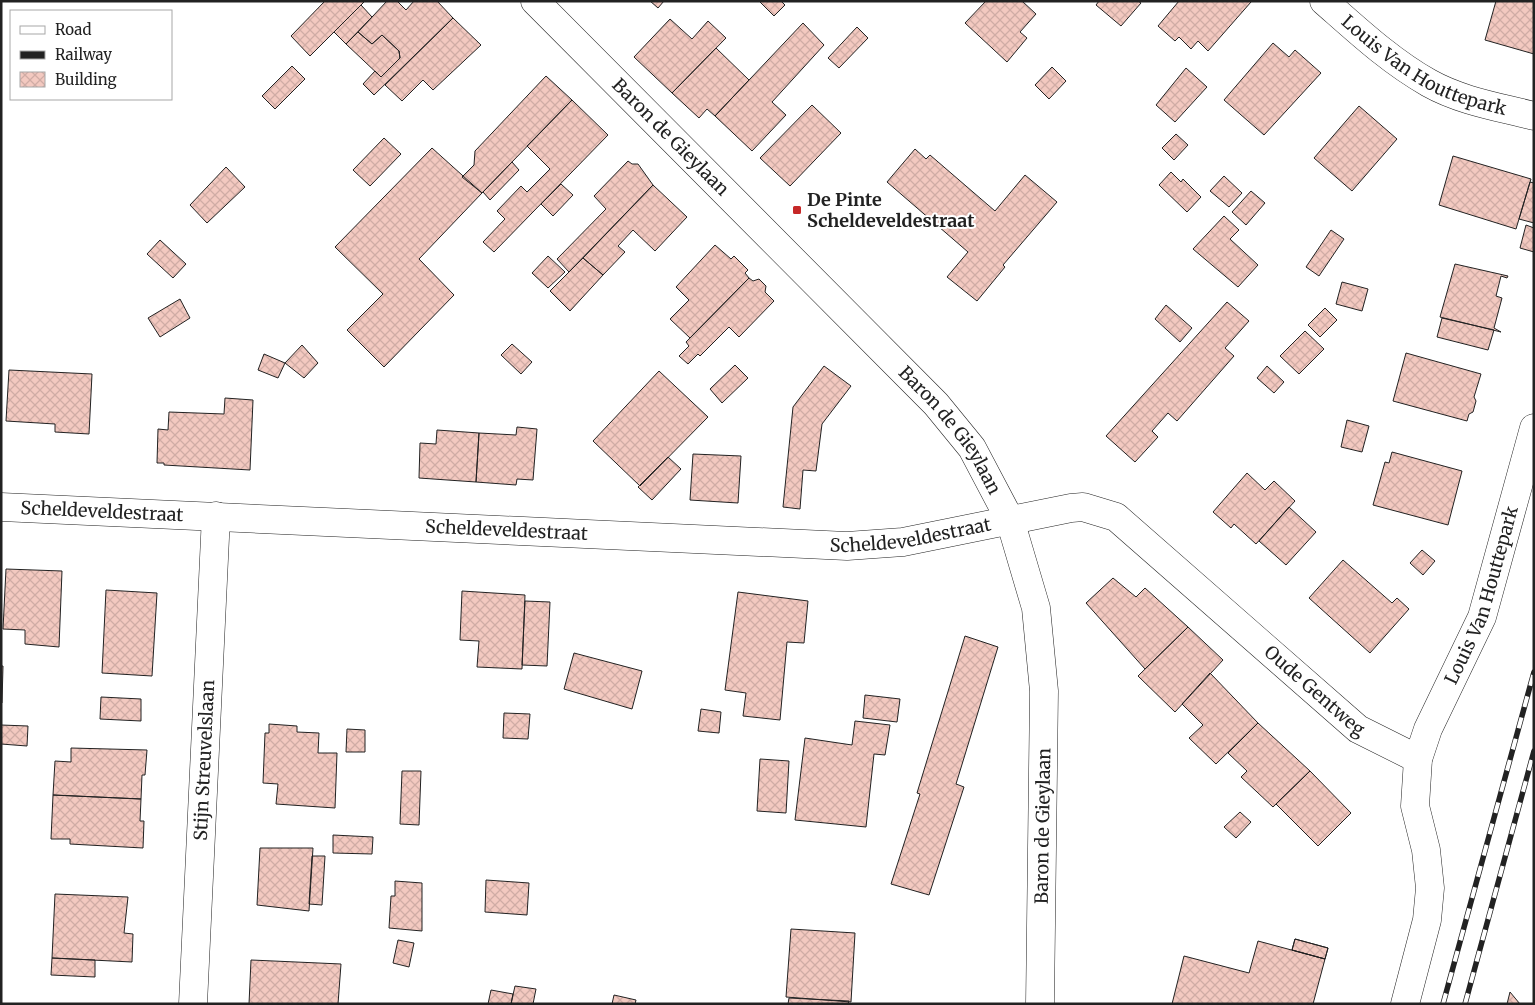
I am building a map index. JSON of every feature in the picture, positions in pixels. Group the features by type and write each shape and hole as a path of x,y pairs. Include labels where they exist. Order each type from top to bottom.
{"street":[{"name":"Baron de Gieylaan","path":"535,1 936,404 972,448 1010,520 1036,608 1044,691 1040,1004"},
{"name":"Louis Van Houttepark","path":"1324,1 1391,59 1430,84 1474,102 1534,116"},
{"name":"Louis Van Houttepark","path":"1418,758 1428,729 1482,617 1534,428"},
{"name":"Oude Gentweg","path":"1010,520 1083,506 1116,517 1358,729 1418,758"},
{"name":"Scheldeveldestraat","path":"1,507 847,546 904,542 1010,520"},
{"name":"Stijn Streuvelslaan","path":"193,1004 216,516"},
{"path":"1405,1004 1427,920 1430,888 1426,850 1415,806 1418,758"}],"building":[{"path":"325,1 365,1 310,56 291,36"},
{"path":"387,1 397,1 406,10 414,1 437,1 453,18 374,95 363,84 375,71 381,77 400,58 399,51 382,35 372,44 358,32"},
{"path":"650,1 664,1 658,8"},
{"path":"759,1 781,1 785,5 774,16"},
{"path":"986,1 1022,1 1036,14 1020,32 1027,38 1007,62 965,23"},
{"path":"1099,1 1138,1 1141,3 1121,26 1096,5"},
{"path":"1179,1 1251,2 1208,51 1198,41 1191,49 1179,37 1175,41 1158,26"},
{"path":"1496,1 1534,1 1534,54 1485,40"},
{"path":"361,5 372,17 346,44 334,32"},
{"path":"453,18 481,45 433,90 423,80 402,101 385,85"},
{"path":"670,19 692,39 708,21 726,38 672,93 634,57"},
{"path":"803,23 824,45 772,102 786,115 752,151 715,116"},
{"path":"857,27 868,38 839,68 828,58"},
{"path":"358,32 372,44 382,35 399,51 400,58 381,77 346,44"},
{"path":"1273,43 1289,57 1295,50 1321,73 1264,135 1224,100"},
{"path":"716,48 749,80 715,116 707,109 699,118 672,93"},
{"path":"292,66 305,79 275,109 262,96"},
{"path":"1052,67 1066,81 1049,99 1035,85"},
{"path":"1186,68 1207,87 1175,122 1156,105"},
{"path":"546,76 572,100 482,193 462,177 474,165 475,151"},
{"path":"572,100 608,135 494,252 483,242 505,219 497,211 521,186 527,192 550,169 527,146"},
{"path":"812,105 841,133 790,186 760,158"},
{"path":"1359,106 1397,139 1352,191 1314,158"},
{"path":"1176,134 1188,145 1174,160 1162,148"},
{"path":"384,138 401,154 370,186 353,170"},
{"path":"432,148 482,193 419,259 454,295 384,367 347,330 383,294 335,247"},
{"path":"915,149 926,159 930,155 995,211 1025,175 1057,202 1003,265 1005,267 977,301 947,277 968,252 887,182"},
{"path":"1453,156 1531,179 1516,229 1439,205"},
{"path":"628,161 632,164 638,164 653,185 569,272 557,259 606,209 594,196"},
{"path":"512,162 519,170 490,200 483,192"},
{"path":"226,167 245,187 207,223 190,205"},
{"path":"1171,172 1181,182 1183,179 1201,197 1187,212 1159,185"},
{"path":"1224,176 1242,193 1229,207 1210,191"},
{"path":"1530,182 1534,183 1534,223 1519,219"},
{"path":"561,184 573,195 553,216 541,204"},
{"path":"653,185 687,217 655,251 633,230 618,246 625,252 603,275 583,258"},
{"path":"1251,191 1265,203 1246,225 1232,212"},
{"path":"1224,216 1239,230 1230,239 1258,265 1238,287 1193,249"},
{"path":"1526,225 1534,228 1534,252 1520,248"},
{"path":"1331,230 1344,239 1319,276 1306,267"},
{"path":"160,240 186,264 173,278 147,254"},
{"path":"715,245 731,259 734,256 748,270 745,273 749,278 690,338 670,319 689,300 676,287"},
{"path":"548,256 565,272 548,288 532,273"},
{"path":"583,258 603,275 570,311 550,291"},
{"path":"1455,264 1508,276 1507,278 1501,276 1496,296 1502,298 1494,328 1501,332 1440,317"},
{"path":"749,278 753,281 759,279 766,286 765,292 774,301 739,337 729,327 700,356 698,354 688,364 679,356 689,346 686,342"},
{"path":"1342,282 1368,289 1362,311 1336,304"},
{"path":"180,299 190,318 160,337 148,318"},
{"path":"1227,302 1249,321 1225,348 1234,356 1177,421 1168,413 1152,431 1158,437 1135,462 1106,436"},
{"path":"1166,305 1192,328 1180,342 1155,319"},
{"path":"1325,308 1337,320 1320,337 1308,325"},
{"path":"1442,318 1494,330 1488,350 1437,337"},
{"path":"1305,331 1324,349 1299,374 1280,356"},
{"path":"512,344 532,362 521,374 501,355"},
{"path":"302,345 318,363 304,378 285,363"},
{"path":"1406,353 1481,374 1474,397 1476,401 1473,412 1469,414 1467,421 1393,401"},
{"path":"264,354 285,363 278,378 258,370"},
{"path":"735,365 748,378 722,403 710,389"},
{"path":"824,366 851,386 822,424 816,471 803,470 800,509 783,507 793,407"},
{"path":"1267,366 1284,382 1274,393 1257,378"},
{"path":"9,370 92,374 89,434 55,432 55,424 6,421"},
{"path":"659,371 708,417 640,486 593,441"},
{"path":"225,398 253,400 250,470 157,463 158,429 168,430 169,412 224,414"},
{"path":"1347,420 1369,426 1362,452 1341,447"},
{"path":"517,427 537,429 533,480 517,479 516,485 476,482 479,433 516,435"},
{"path":"437,430 479,433 476,482 419,478 420,443 436,444"},
{"path":"1392,452 1462,471 1448,525 1373,505 1385,462 1389,463"},
{"path":"693,454 741,456 738,503 690,500"},
{"path":"668,457 681,469 652,500 638,487"},
{"path":"1247,473 1265,490 1274,481 1295,501 1256,544 1234,524 1231,528 1213,512"},
{"path":"1289,507 1316,532 1286,565 1259,541"},
{"path":"1422,550 1435,561 1423,575 1410,563"},
{"path":"1343,560 1392,603 1397,598 1409,609 1370,653 1309,598"},
{"path":"6,569 62,571 59,647 25,644 25,630 3,629"},
{"path":"1113,578 1136,597 1145,588 1188,627 1145,669 1086,603"},
{"path":"106,590 157,593 152,676 102,673"},
{"path":"462,591 525,595 522,669 477,667 479,641 460,640"},
{"path":"738,592 808,601 804,643 787,642 780,720 743,716 746,693 725,690"},
{"path":"525,601 550,602 547,666 522,665"},
{"path":"1188,627 1223,660 1175,712 1138,676"},
{"path":"965,636 998,647 956,784 964,787 929,895 891,884 920,794 917,793"},
{"path":"574,653 642,671 632,709 564,689"},
{"path":"1,666 3,666 2,703 1,703"},
{"path":"1210,673 1258,723 1216,764 1189,738 1203,725 1182,704"},
{"path":"865,695 900,699 897,722 863,718"},
{"path":"101,697 141,699 141,721 100,719"},
{"path":"701,709 721,712 719,733 698,731"},
{"path":"504,713 530,714 528,739 503,738"},
{"path":"855,721 890,725 885,755 874,754 866,827 795,820 805,738 852,745"},
{"path":"1258,723 1310,771 1273,807 1241,777 1247,771 1228,753"},
{"path":"269,724 297,726 297,732 319,733 318,753 337,753 335,808 276,804 278,784 263,783 265,733 269,733"},
{"path":"1,725 28,726 27,746 1,744"},
{"path":"347,729 365,730 365,752 346,752"},
{"path":"71,748 147,750 145,775 142,775 141,799 53,795 55,761 71,762"},
{"path":"760,759 789,761 786,813 757,811"},
{"path":"402,771 421,771 419,825 400,824"},
{"path":"1310,771 1351,813 1318,846 1276,804"},
{"path":"53,795 141,799 140,821 144,821 143,848 70,844 70,839 51,839"},
{"path":"1240,812 1251,822 1236,838 1224,827"},
{"path":"333,835 373,837 372,854 333,853"},
{"path":"260,848 313,848 309,911 257,905"},
{"path":"312,856 325,856 322,905 309,904"},
{"path":"486,880 529,883 527,915 485,912"},
{"path":"395,881 422,883 422,931 389,928 391,896 395,896"},
{"path":"55,894 128,897 124,933 133,934 132,962 52,958"},
{"path":"791,929 855,933 851,1002 786,997"},
{"path":"1295,939 1328,948 1325,959 1292,950"},
{"path":"1295,939 1328,948 1325,959 1292,950"},
{"path":"398,940 414,943 409,967 393,963"},
{"path":"1258,941 1325,959 1313,1004 1172,1004 1184,956 1249,973"},
{"path":"52,958 95,960 95,977 51,975"},
{"path":"251,960 341,964 338,1004 249,1004"},
{"path":"515,986 536,989 533,1004 511,1004"},
{"path":"491,990 513,994 511,1004 488,1004"},
{"path":"1510,992 1520,1004 1507,1004"},
{"path":"614,995 636,1000 635,1004 612,1004"},
{"path":"789,998 849,1001 848,1004 788,1004"}],"railway":[{"path":"1443,1004 1534,672"},
{"path":"1465,1004 1534,751"}],"place":[{"name":"De Pinte Scheldeveldestraat","path":"797,210"}]}
